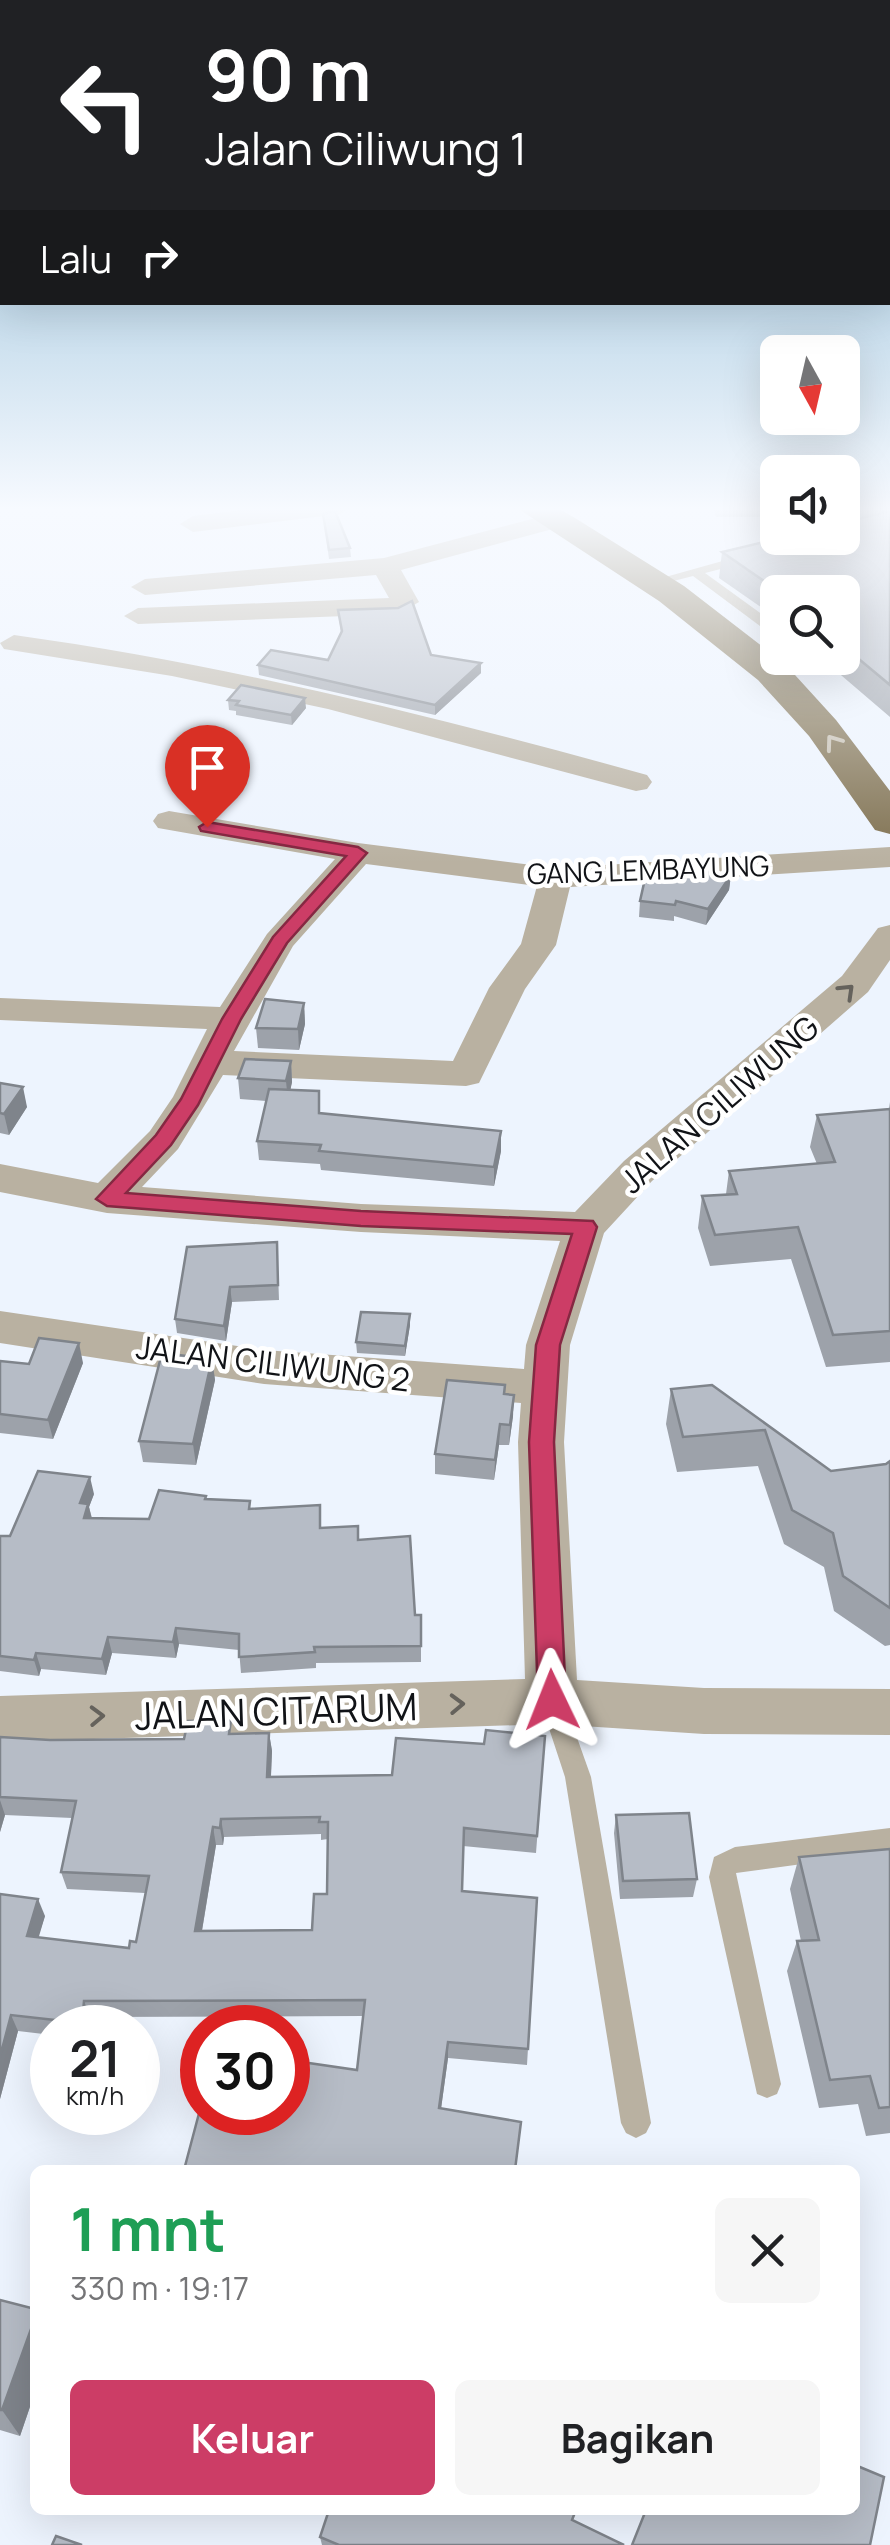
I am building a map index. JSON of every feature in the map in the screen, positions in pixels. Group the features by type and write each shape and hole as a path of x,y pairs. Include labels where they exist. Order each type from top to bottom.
{"highway":[{"path":"711,625 796,696 878,785 890,821"}],"street":[{"path":"160,663 173,625"},
{"path":"14,643 160,663 358,705 636,782"},
{"name":"GANG LEMBAYUNG","path":"170,821 358,853 556,878 890,857"},
{"path":"107,1199 164,1140 280,940 358,853"},
{"path":"210,1062 461,1074 470,1071 506,988 538,945 556,878"},
{"name":"JALAN CILIWUNG","path":"552,1700 541,1442 548,1345 586,1227 638,1171 855,984 890,935"},
{"path":"0,1009 232,1019"},
{"path":"0,1178 107,1199 361,1218 586,1227"},
{"name":"JALAN CILIWUNG 2","path":"0,1327 264,1367 547,1388"},
{"name":"JALAN CITARUM","path":"0,1720 552,1700 704,1711 890,1712"}],"lane":[{"path":"722,632 754,625"},
{"path":"552,1700 578,1777 636,2123"},
{"path":"767,2084 722,1877 723,1866 735,1859 890,1840"}],"building":[{"path":"341,625 420,625 431,655 481,663 435,705 258,665 271,650 328,660 342,631"},
{"path":"860,625 890,625 890,685 860,660"},
{"path":"241,685 305,698 291,715 236,705 239,701 228,700"},
{"path":"677,868 731,875 708,909 676,901 675,905 640,901 647,870"},
{"path":"265,999 304,1003 298,1029 256,1028"},
{"path":"245,1059 291,1061 286,1081 238,1078"},
{"path":"0,1083 23,1087 4,1114 0,1113"},
{"path":"269,1089 319,1091 319,1113 501,1131 494,1167 319,1151 321,1145 257,1141"},
{"path":"890,1109 890,1331 833,1335 798,1227 715,1235 702,1196 737,1194 729,1171 835,1162 817,1115"},
{"path":"277,1242 278,1285 230,1287 224,1326 175,1319 187,1247"},
{"path":"361,1312 410,1314 405,1346 356,1342"},
{"path":"39,1338 79,1343 48,1420 0,1414 0,1361 29,1364"},
{"path":"162,1353 212,1359 193,1444 139,1441"},
{"path":"447,1380 505,1385 504,1394 514,1395 510,1425 500,1424 495,1460 435,1454"},
{"path":"712,1385 831,1471 890,1461 890,1608 843,1576 833,1533 792,1510 765,1430 683,1437 671,1389"},
{"path":"38,1471 90,1477 80,1503 88,1504 84,1518 149,1519 159,1490 206,1496 205,1499 250,1501 249,1509 320,1505 320,1528 358,1526 358,1540 410,1536 415,1615 421,1615 421,1646 314,1647 315,1652 239,1657 239,1634 176,1628 173,1642 108,1637 102,1659 36,1653 34,1660 0,1656 0,1536 10,1536"},
{"path":"231,1720 229,1734 269,1733 267,1777 392,1775 396,1738 484,1744 486,1730 545,1736 537,1836 464,1828 462,1891 537,1898 528,2049 448,2042 439,2108 521,2122 516,2165 185,2165 193,2135 310,2135 310,2063 357,2070 365,2000 84,2001 84,2005 30,2005 30,2017 11,2015 0,2057 0,1894 38,1899 27,1936 129,1948 130,1941 136,1942 149,1876 61,1872 76,1801 0,1797 0,1737 184,1739 188,1721","holes":["320,1817 319,1822 328,1822 327,1894 314,1894 312,1930 195,1931 213,1827 220,1828 221,1819"]},
{"path":"689,1813 697,1879 623,1881 616,1815"},
{"path":"890,1849 890,2107 879,2108 870,2076 830,2080 797,1941 819,1940 799,1857"},
{"path":"0,2300 30,2308 30,2332 0,2410"},
{"path":"860,2467 884,2477 870,2545 632,2545 644,2515 860,2515"},
{"path":"327,2515 574,2515 572,2520 624,2545 339,2545 320,2537"},
{"path":"56,2536 82,2545 52,2545"}],"route":[{"path":"207,827 358,853 280,940 232,1019 191,1100 164,1140 107,1199 361,1218 586,1227 548,1345 541,1442 552,1700"}]}
